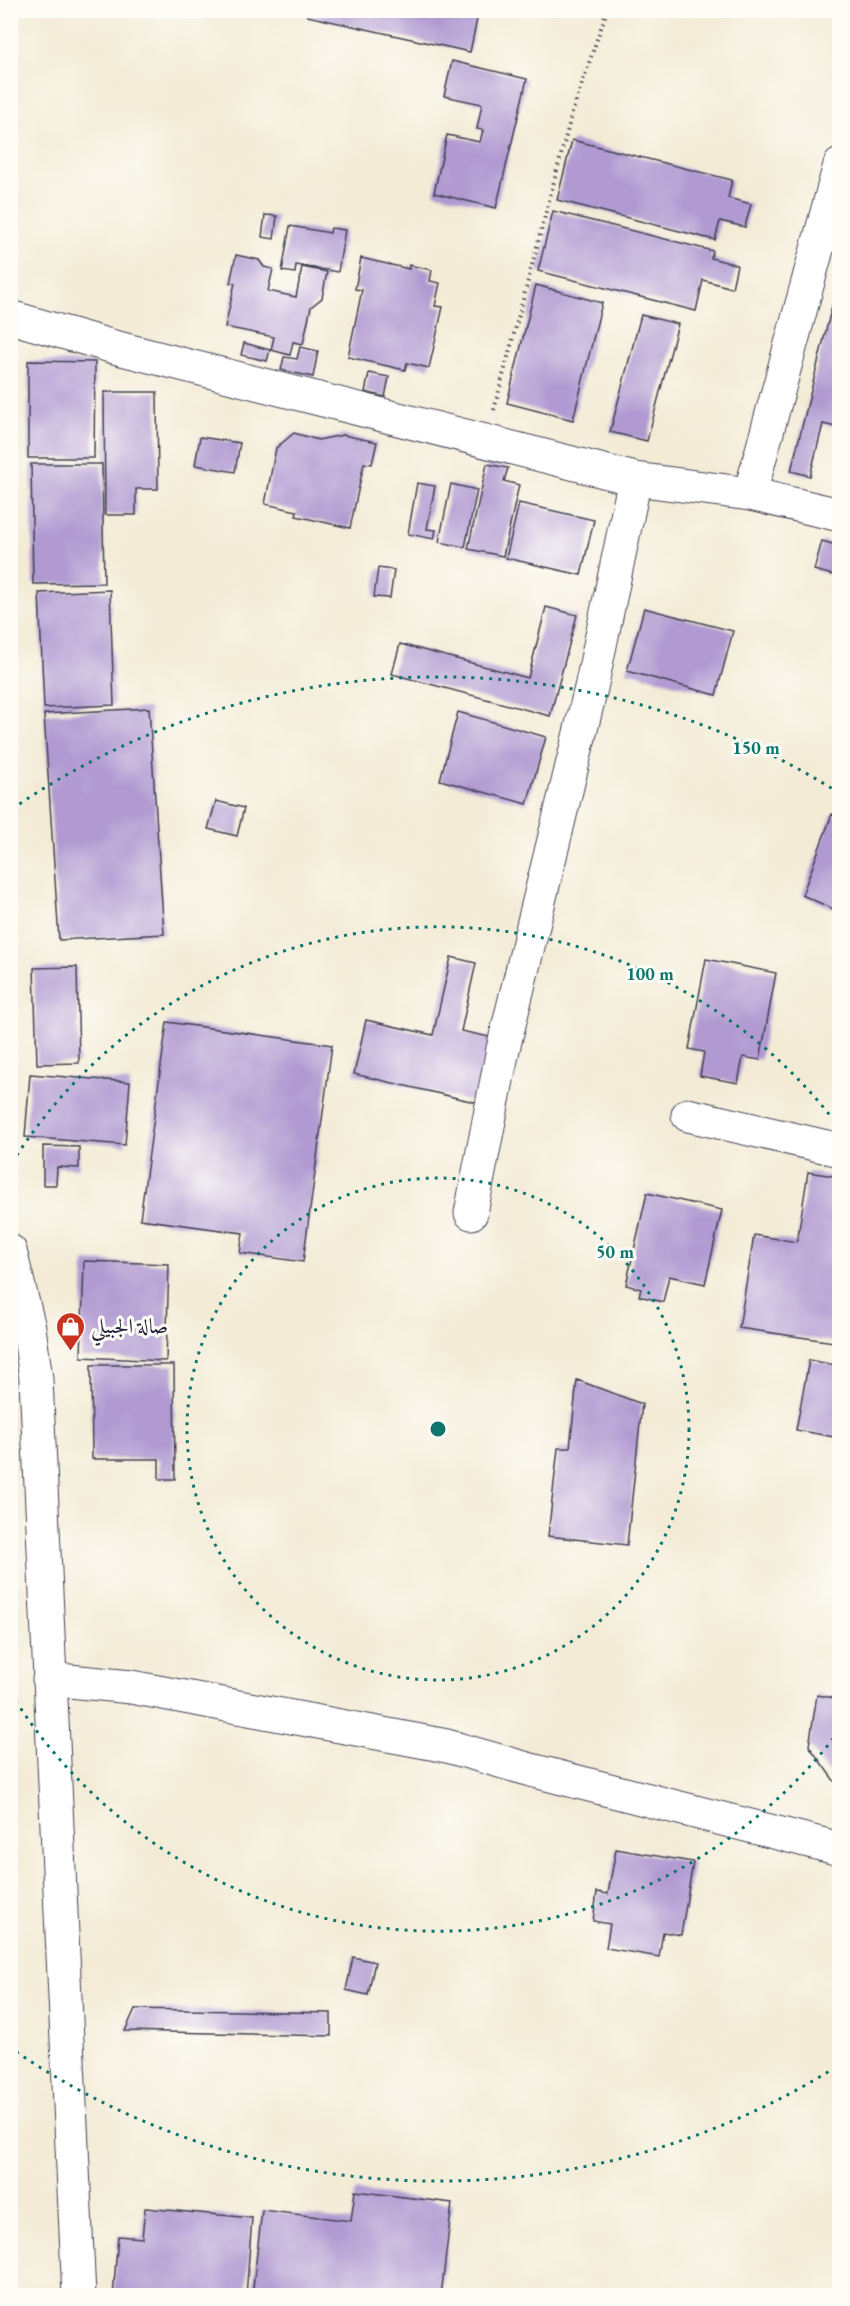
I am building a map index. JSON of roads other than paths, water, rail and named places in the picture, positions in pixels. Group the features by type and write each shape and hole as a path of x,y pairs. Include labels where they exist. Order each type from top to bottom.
{"street":[{"path":"750,494 840,165"},
{"path":"10,317 125,350 635,479 750,494 840,515"},
{"path":"471,1213 503,1048 591,688 635,479"},
{"path":"688,1115 840,1150"},
{"path":"10,1252 29,1328 36,1379 79,2295"},
{"path":"49,1679 131,1687 447,1746 531,1770 840,1849"}],"place":[{"name":"صالة الجبيلي","path":"70,1352"}]}
